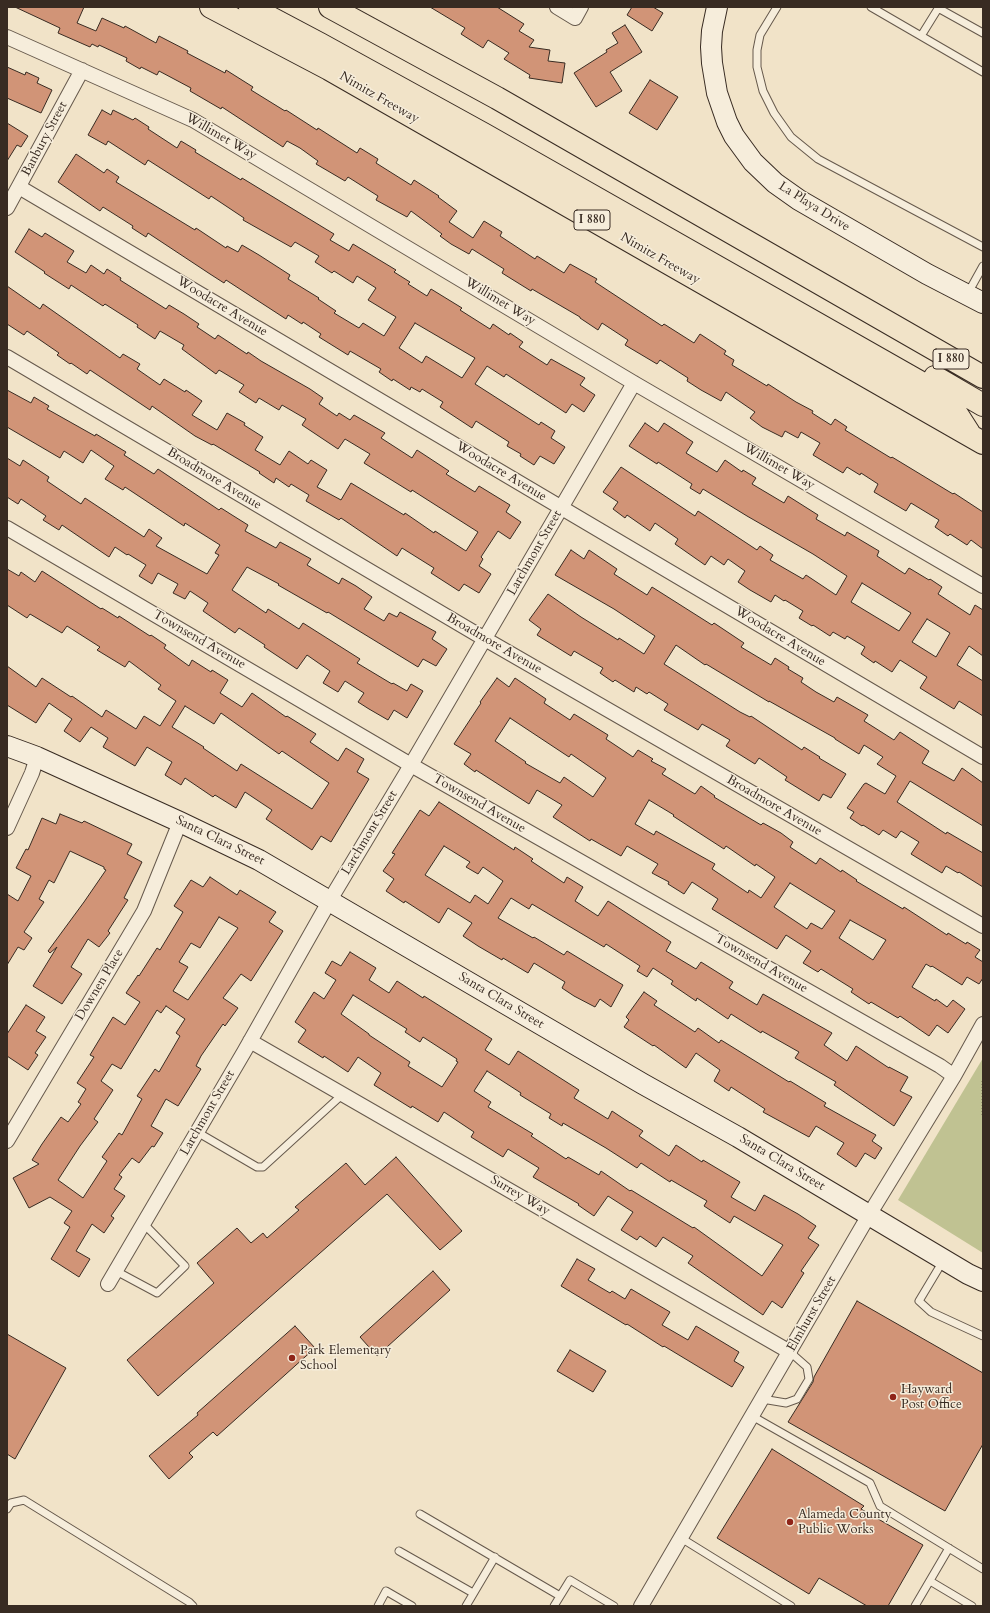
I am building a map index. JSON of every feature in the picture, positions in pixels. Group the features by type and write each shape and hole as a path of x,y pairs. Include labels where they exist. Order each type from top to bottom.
{"highway":[{"name":"Nimitz Freeway","path":"211,7 329,69 977,439"},
{"name":"I 880","path":"250,7 485,135 946,397 977,439"},
{"name":"I 880","path":"278,7 422,84 537,148 983,405"},
{"name":"I 880","path":"330,7 497,98 983,378"},
{"path":"919,340 983,359"}],"main road":[{"name":"La Playa Drive","path":"717,7 712,31 712,63 717,93 727,122 734,136 753,162 775,183 799,200 927,274 975,299"},
{"name":"Santa Clara Street","path":"7,746 37,757 180,822 259,860 330,900 560,1036 738,1137 983,1281"}],"street":[{"path":"557,7 578,12"},
{"name":"Willimet Way","path":"7,37 193,120 634,382 983,586"},
{"name":"Banbury Street","path":"7,208 82,70"},
{"name":"Woodacre Avenue","path":"19,188 562,507 983,758"},
{"name":"Broadmore Avenue","path":"7,357 485,639 983,926"},
{"name":"Larchmont Street","path":"108,1284 250,1041 330,900 485,639 634,382"},
{"name":"Townsend Avenue","path":"7,528 411,765 940,1066 954,1076"},
{"path":"7,828 32,773 37,757"},
{"name":"Downen Place","path":"7,1141 144,911 180,822"},
{"name":"Elmhurst Street","path":"641,1606 869,1215 954,1076 983,1024"},
{"name":"Surrey Way","path":"250,1041 790,1352"}],"lane":[{"path":"777,7 760,35 757,50 757,66 763,91 774,113 791,136 818,159 983,247"},
{"path":"872,7 983,72"},
{"path":"921,36 939,7 983,33"},
{"path":"975,299 983,266"},
{"path":"197,1132 257,1167 263,1167 343,1094"},
{"path":"116,1271 157,1293 185,1266 144,1224"},
{"path":"944,1259 920,1301 931,1312 983,1336"},
{"path":"762,1399 786,1403 798,1399 809,1379 807,1367 790,1352"},
{"path":"752,1416 870,1483 880,1506 983,1568"},
{"path":"7,1509 11,1503 24,1500 189,1602 193,1606"},
{"path":"420,1514 560,1596"},
{"path":"681,1538 791,1606"},
{"path":"916,1606 949,1548"},
{"path":"400,1550 473,1593"},
{"path":"466,1606 495,1558"},
{"path":"554,1606 570,1580 614,1606"},
{"path":"930,1581 972,1606"},
{"path":"378,1606 386,1591 412,1606"}],"path":[{"path":"983,1081 983,1115"}],"green space":[{"path":"983,1058 983,1253 898,1200"}],"building":[{"path":"15,7 84,7 77,23 96,31 102,18 124,28 125,26 156,43 159,36 225,73 226,70 253,87 251,90 317,130 318,128 357,153 360,148 378,159 376,163 411,185 414,180 439,196 438,197 457,211 449,222 473,238 484,221 502,232 500,236 535,259 537,256 564,273 570,264 597,279 595,282 662,326 664,324 694,343 700,334 726,351 724,354 734,360 732,365 767,386 768,384 813,411 812,413 831,425 835,419 847,427 845,430 953,494 954,493 983,512 983,549 971,540 967,545 950,534 948,536 935,527 939,520 911,503 906,511 874,492 878,484 861,473 860,475 847,467 843,473 813,455 820,443 801,432 798,438 785,431 782,437 762,427 750,418 755,412 726,392 721,401 701,390 687,381 688,378 660,360 657,364 625,345 628,340 602,323 598,330 580,317 532,289 531,291 502,273 504,269 472,249 469,254 451,244 440,236 442,234 411,211 407,217 376,200 378,196 348,177 345,181 316,164 318,161 300,148 287,141 283,147 222,107 221,109 190,91 191,88 159,71 157,75 141,67 140,69 126,61 127,58 99,45 98,47 92,44 90,47 58,33 60,28"},
{"path":"430,7 497,7 524,24 519,31 534,40 529,47 550,50 548,61 565,63 562,83 529,78 530,75 504,59 509,53 488,40 483,48 461,34 465,28"},
{"path":"632,7 653,7 663,13 652,31 627,15"},
{"path":"625,25 642,52 610,72 622,91 596,107 574,73 607,52 606,50 618,43 612,33"},
{"path":"7,67 25,75 26,72 39,78 37,83 52,90 41,113 7,98"},
{"path":"650,80 678,97 657,130 629,113"},
{"path":"102,110 111,115 113,110 133,120 135,118 149,127 148,129 177,148 181,141 196,150 195,152 241,180 242,178 334,234 330,240 349,251 353,244 396,270 394,272 410,282 408,284 427,296 431,289 462,308 460,310 490,329 493,324 509,335 510,333 523,342 519,347 547,365 551,359 585,378 580,385 595,395 584,412 572,404 566,413 506,374 504,377 487,366 475,384 539,425 541,422 555,431 551,438 565,447 554,464 540,456 534,465 520,456 521,454 507,446 509,442 476,421 472,428 440,407 443,402 422,389 420,392 411,387 410,390 393,379 392,381 379,372 381,369 350,351 348,355 319,337 321,334 303,322 302,324 288,315 286,319 226,280 224,283 148,233 146,237 132,228 133,226 103,207 100,211 58,182 76,154 104,173 107,169 119,177 116,182 195,230 196,228 226,248 227,246 238,252 242,245 259,255 290,275 288,279 319,298 318,299 336,311 334,313 359,328 363,323 384,336 396,317 368,300 376,288 357,276 353,283 334,271 332,273 315,262 319,256 295,242 291,247 243,220 244,218 211,196 209,199 148,160 145,165 108,141 106,145 88,135","holes":["415,323 475,358 462,378 426,356 422,363 399,348"]},
{"path":"7,123 28,136 21,147 17,145 7,161"},
{"path":"29,229 42,237 45,233 74,251 67,262 86,273 91,265 104,274 107,269 121,278 120,280 166,309 169,305 184,314 199,324 197,327 215,339 218,335 247,354 248,352 310,389 323,398 319,404 337,416 339,413 350,420 354,415 385,433 381,438 412,458 417,450 449,471 446,474 475,492 479,486 510,505 506,512 521,522 510,539 498,531 481,557 483,559 479,566 491,574 479,593 464,584 459,591 431,573 434,568 402,548 397,556 341,518 339,520 306,501 309,495 291,484 289,487 276,478 274,483 259,473 260,472 213,444 212,445 195,436 152,406 150,410 90,370 87,374 71,363 70,364 57,355 59,353 27,331 24,335 7,324 7,286 40,309 43,304 120,358 123,354 140,364 137,369 160,385 164,379 185,392 186,390 202,401 192,415 217,430 227,413 245,423 244,425 263,437 255,450 280,465 289,451 308,464 311,460 327,470 317,487 341,500 351,483 404,515 405,513 434,533 435,531 466,551 478,532 412,490 411,492 364,463 370,454 345,439 338,449 302,425 306,419 282,405 279,410 259,398 256,403 239,392 244,385 219,370 216,374 182,349 184,345 160,331 155,339 137,327 138,325 105,304 103,306 71,285 69,289 44,273 45,272 15,252"},
{"path":"7,390 31,403 34,397 49,406 47,409 95,436 96,434 126,452 124,455 154,474 158,469 219,510 221,508 248,525 245,531 276,548 280,542 311,559 307,565 339,584 342,578 356,586 372,597 364,609 384,621 389,613 397,617 400,612 436,632 432,639 447,649 436,666 423,659 418,667 328,612 327,613 278,585 279,584 247,567 232,590 266,613 268,609 299,629 303,623 360,659 357,663 392,684 393,683 407,691 411,684 423,691 407,718 394,710 388,720 358,702 364,693 345,681 338,692 323,683 330,671 307,655 297,669 239,628 235,633 203,611 208,603 190,591 185,599 173,593 178,584 158,573 152,584 139,576 146,565 128,554 127,555 115,547 109,557 62,525 59,530 43,520 46,516 21,499 18,504 7,497 7,458 20,466 23,460 49,477 47,481 81,504 85,498 144,537 149,529 162,538 156,546 207,574 219,555 215,553 220,545 185,523 184,526 125,487 123,490 105,479 114,466 91,450 83,463 64,451 60,458 7,427"},
{"path":"645,423 658,432 664,423 693,442 686,453 717,472 725,460 742,472 743,470 756,478 752,484 784,503 788,496 818,515 816,519 845,536 847,532 879,551 877,556 905,574 909,568 929,580 930,579 942,587 938,594 970,615 975,605 983,610 983,656 969,646 957,665 983,681 983,716 959,701 954,709 920,688 927,677 900,660 892,672 875,661 874,663 861,654 865,647 847,636 845,639 833,632 830,636 799,618 803,611 785,600 784,601 775,595 771,602 750,590 738,582 745,571 728,559 724,565 711,556 705,565 675,544 678,539 655,523 650,531 627,515 625,518 613,509 618,502 603,492 621,467 695,516 698,511 757,550 760,546 773,555 770,560 803,579 806,575 836,595 847,576 813,554 703,489 700,494 690,488 692,484 658,462 657,464 629,446","holes":["862,583 911,613 899,631 851,602","927,619 950,633 936,657 912,642"]},
{"path":"571,550 584,559 589,550 617,569 614,574 647,595 652,587 712,625 714,623 744,643 741,647 771,665 775,658 789,667 788,669 803,678 801,682 816,692 834,702 837,697 868,715 864,721 894,740 900,732 929,751 922,763 954,781 962,768 983,783 983,826 910,781 897,802 946,834 947,832 983,853 983,887 946,866 942,873 911,854 919,842 901,831 896,838 883,830 879,835 850,818 854,812 847,808 864,784 866,783 885,794 896,776 877,764 883,757 864,745 859,754 835,738 769,702 706,664 705,665 676,645 664,664 740,712 750,717 751,716 802,750 804,747 846,774 831,798 823,794 819,801 785,780 787,777 759,758 755,764 726,746 730,740 702,724 698,730 664,710 668,704 649,692 647,694 636,687 634,692 615,680 613,682 600,673 603,668 574,651 571,656 537,635 541,629 529,620 548,594 581,617 644,654 655,636 614,609 555,575"},
{"path":"7,569 19,576 21,572 35,582 42,571 101,609 102,608 118,618 119,616 150,636 151,635 166,645 164,648 189,666 192,660 211,672 212,670 228,680 220,693 242,707 252,693 286,717 287,716 316,734 310,742 338,761 346,748 364,759 357,772 369,779 331,842 321,836 312,850 266,819 272,810 245,792 236,808 215,795 213,797 185,778 181,785 165,775 172,762 147,747 135,766 103,747 108,738 91,727 80,742 64,731 72,719 49,703 36,723 7,705 7,666 36,687 42,678 71,697 72,696 102,717 106,710 136,729 144,716 160,726 176,701 158,689 161,685 129,661 125,667 97,650 100,647 67,626 62,633 30,614 27,618 7,605","holes":["185,706 214,724 221,713 279,754 282,751 329,783 312,809 241,764 237,771 203,748 204,747 172,727"]},
{"path":"497,678 509,687 515,678 546,699 544,703 570,720 574,714 608,735 606,739 633,757 638,750 653,759 651,761 666,769 662,774 695,794 701,786 715,796 714,797 761,825 763,823 781,833 793,842 790,847 816,864 820,858 841,872 842,870 857,880 856,881 903,909 904,907 947,935 948,933 966,944 967,942 980,950 975,957 983,962 983,978 979,984 967,977 962,985 932,966 931,967 926,964 912,987 935,1001 936,999 947,1007 953,1000 965,1009 948,1033 937,1025 929,1036 900,1016 898,1018 871,1002 869,1004 851,992 853,989 821,969 818,972 803,963 811,951 786,935 777,949 712,909 718,899 692,882 684,894 668,884 669,882 652,873 658,864 627,846 621,856 591,839 590,841 553,817 562,805 537,790 529,804 476,770 475,772 464,764 471,754 454,744 481,703 480,702","holes":["510,718 569,757 571,754 606,778 593,797 564,777 560,783 525,763 526,762 495,741","649,800 724,849 726,846 755,866 756,864 775,877 761,898 749,890 748,893 712,869 715,864 656,831 654,835 635,824","790,883 835,911 822,929 811,923 807,929 774,907","850,920 886,940 873,960 839,938"]},
{"path":"439,802 514,850 515,847 533,859 531,861 564,883 567,877 583,887 575,901 598,916 608,901 671,942 666,951 696,969 701,962 733,982 729,988 757,1005 763,994 832,1033 824,1045 847,1061 856,1046 889,1068 908,1077 900,1091 912,1097 894,1126 834,1085 836,1082 795,1058 799,1052 762,1031 761,1033 731,1014 728,1019 697,998 696,1001 671,984 673,981 653,968 647,977 637,971 640,966 606,944 604,947 532,904 529,909 511,898 498,918 564,955 567,951 623,985 611,1007 600,999 595,1007 574,996 562,988 565,982 534,963 528,973 503,958 502,960 478,946 463,936 472,923 448,908 439,923 405,901 404,903 386,891 394,879 383,871 395,854 392,853 420,810 429,816","holes":["444,846 470,862 466,867 478,874 483,867 503,881 488,904 475,895 470,903 425,875"]},
{"path":"60,814 82,823 84,821 132,844 127,854 142,862 124,898 128,900 108,931 110,933 99,947 88,939 71,967 82,974 62,1004 33,986 57,947 50,953 48,951 106,870 104,867 70,851 54,883 49,880 39,899 44,902 24,932 32,938 24,950 18,947 7,965 7,894 18,901 31,876 16,868 26,849 28,850 42,818 56,824"},
{"path":"210,877 237,895 240,890 276,912 269,922 283,931 251,981 241,974 223,998 238,1008 225,1026 223,1024 201,1056 196,1066 201,1069 178,1106 166,1099 151,1126 163,1133 154,1147 152,1146 139,1163 132,1158 119,1175 122,1177 114,1189 125,1196 111,1216 114,1218 104,1233 92,1224 76,1251 90,1259 79,1277 51,1259 70,1227 64,1223 72,1211 50,1197 29,1208 13,1178 39,1164 32,1160 42,1144 61,1117 68,1122 81,1104 78,1102 86,1089 77,1083 94,1057 90,1055 113,1017 125,1025 140,1002 126,993 157,948 160,950 183,912 174,906 191,880 203,887","holes":["219,917 238,928 188,1000 173,991 188,967 179,962 191,943 200,948","166,1006 185,1019 176,1033 180,1036 159,1072 155,1069 137,1096 142,1099 122,1135 119,1133 102,1157 107,1161 83,1198 58,1180 98,1122 94,1119 113,1090 101,1081 112,1064 121,1069 157,1010 161,1013"]},
{"path":"350,952 376,968 369,980 389,993 397,981 423,998 424,996 492,1039 485,1050 509,1065 518,1051 579,1090 574,1098 608,1119 612,1111 643,1131 639,1136 669,1156 676,1145 702,1162 703,1160 740,1182 731,1197 755,1211 764,1195 816,1226 808,1238 819,1245 801,1271 804,1273 782,1308 772,1301 763,1315 688,1263 693,1256 663,1237 656,1247 640,1236 637,1240 621,1230 633,1212 608,1196 594,1216 578,1205 579,1204 533,1177 539,1168 508,1149 503,1157 471,1137 474,1132 444,1112 438,1122 412,1106 411,1108 374,1085 381,1073 358,1057 348,1072 324,1056 323,1058 298,1042 306,1030 295,1022 314,992 324,999 336,980 325,973 332,961 341,966","holes":["353,995 407,1029 405,1032 420,1042 423,1037 457,1059 456,1061 458,1062 442,1087 408,1066 410,1062 369,1035 341,1014","487,1071 521,1093 520,1095 551,1114 549,1118 562,1126 563,1123 637,1168 641,1163 670,1182 671,1180 707,1201 704,1206 730,1223 734,1216 783,1245 762,1276 694,1227 693,1228 631,1190 630,1191 601,1171 599,1175 568,1157 566,1159 531,1136 533,1134 488,1107 491,1102 474,1091"]},
{"path":"644,992 657,1001 654,1005 695,1032 698,1028 719,1043 721,1040 826,1103 824,1106 876,1135 872,1141 882,1148 875,1159 865,1153 856,1167 837,1154 844,1143 816,1126 809,1137 763,1112 765,1109 731,1087 729,1091 714,1081 720,1070 696,1053 686,1068 654,1045 653,1046 624,1027 629,1020 626,1017"},
{"path":"26,1005 45,1017 36,1031 46,1037 35,1053 38,1055 28,1070 7,1056 7,1034"},
{"path":"396,1157 462,1231 440,1250 387,1194 158,1396 127,1360 214,1283 197,1263 237,1228 251,1243 263,1233 267,1238 299,1210 295,1207 346,1163 365,1185"},
{"path":"577,1259 595,1269 588,1280 610,1293 612,1291 625,1299 631,1289 670,1312 662,1325 688,1340 696,1326 739,1352 734,1361 744,1367 732,1387 561,1286"},
{"path":"433,1271 450,1290 377,1356 360,1337"},
{"name":"Hayward Post Office","path":"857,1301 983,1373 983,1444 945,1511 788,1422 813,1382 814,1377"},
{"path":"295,1326 315,1348 217,1436 213,1432 189,1453 193,1457 169,1479 149,1456 198,1415 197,1413"},
{"path":"7,1334 66,1368 15,1459 7,1454"},
{"path":"570,1350 606,1371 593,1392 557,1371"},
{"name":"Alameda County Public Works","path":"772,1449 864,1506 861,1509 923,1545 888,1606 867,1606 819,1578 809,1594 717,1538"}],"place":[{"name":"Park Elementary School","path":"292,1358"},
{"name":"Hayward Post Office","path":"893,1397"},
{"name":"Alameda County Public Works","path":"790,1522"}]}
